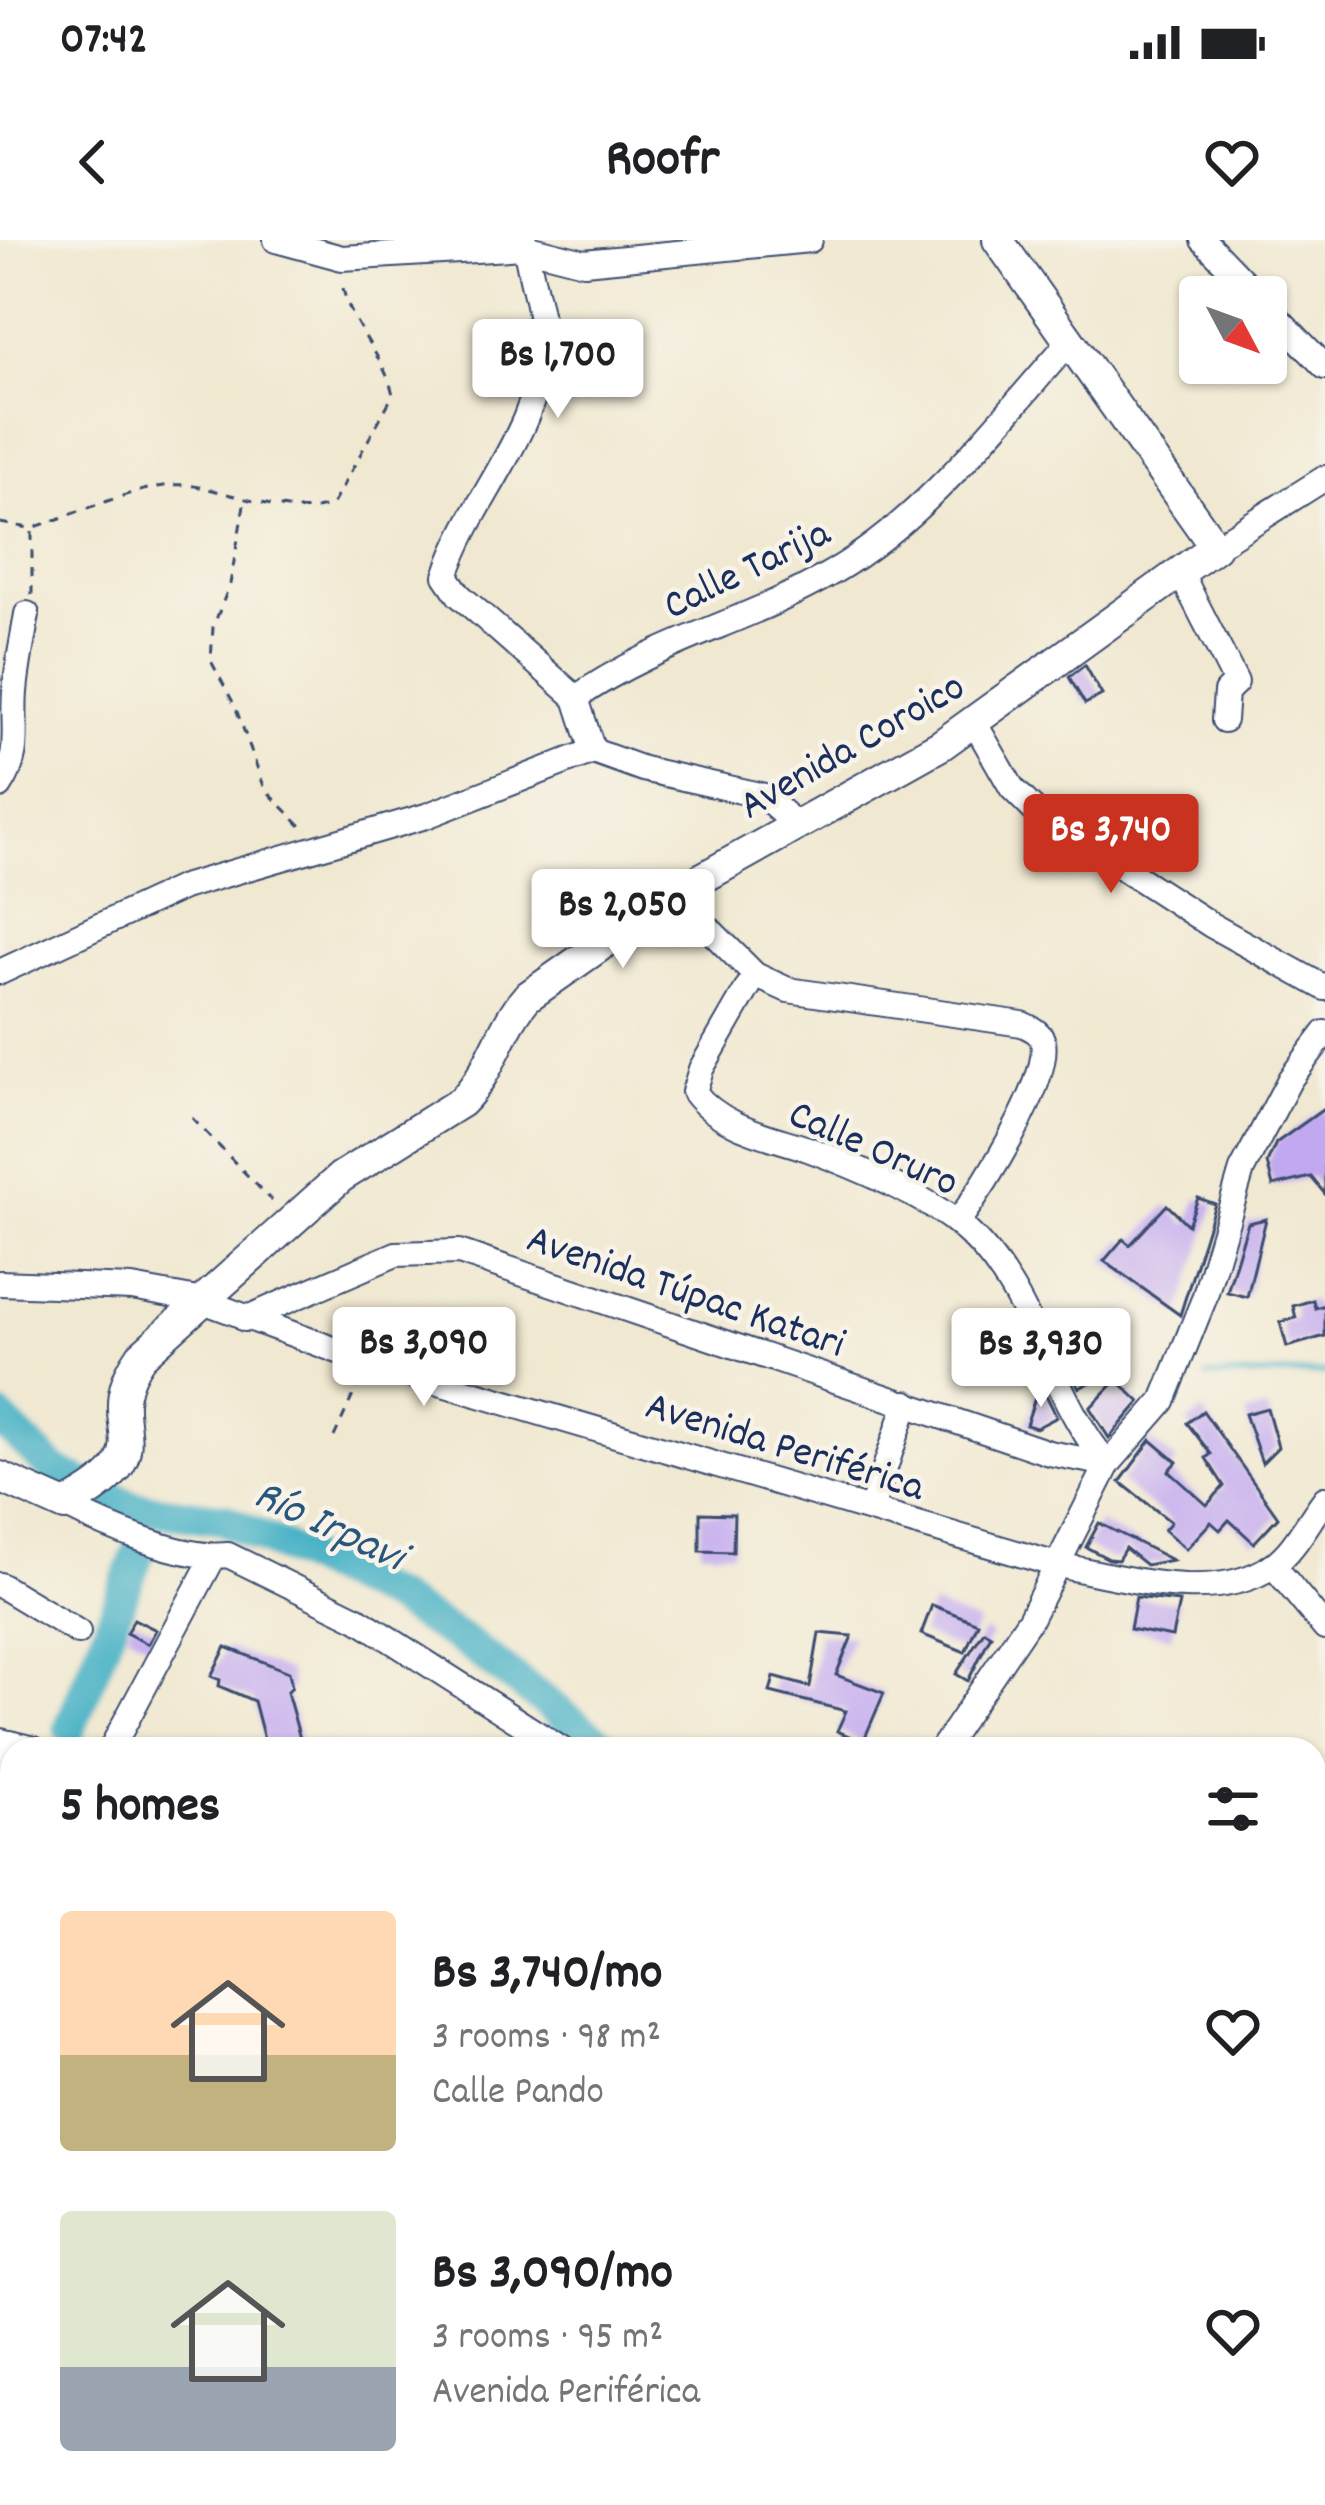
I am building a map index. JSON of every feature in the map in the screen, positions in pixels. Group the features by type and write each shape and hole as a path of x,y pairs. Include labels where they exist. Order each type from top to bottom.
{"main road":[{"path":"998,240 1215,547"},
{"name":"Avenida Coroico","path":"71,1503 121,1468 128,1446 120,1399 127,1376 141,1356 341,1177 461,1102 478,1086 510,1017 527,997 674,894 974,722 1215,547"},
{"path":"0,1477 71,1503"}],"street":[{"path":"275,240 342,258 525,243 584,262 810,240"},
{"path":"1203,240 1238,276"},
{"path":"525,243 543,338 537,391 521,435 454,550 446,575 459,596 576,698 593,751"},
{"path":"1287,328 1325,367"},
{"name":"Calle Tarija","path":"576,698 713,624 830,574 867,550 958,467 1071,340"},
{"path":"1215,547 1325,478"},
{"path":"1180,572 1236,682 1226,692 1224,720"},
{"path":"0,786 12,769 17,746 14,700 27,614"},
{"path":"974,722 1012,788 1035,811 1210,925 1325,988"},
{"path":"0,971 183,887 507,789 593,751 643,769 764,796 794,824"},
{"path":"674,894 755,975 788,990 1022,1024 1037,1031 1043,1043 1041,1058 1017,1125 1001,1160 957,1223"},
{"name":"Calle Oruro","path":"755,975 695,1082 701,1101 757,1134 810,1150 957,1223 1034,1326 1083,1435 1108,1464"},
{"path":"950,1737 1030,1619 1108,1464 1163,1401 1204,1298 1242,1170 1290,1078 1325,1033"},
{"name":"Avenida Túpac Katari","path":"245,1319 396,1254 459,1252 1049,1453 1108,1464"},
{"name":"Avenida Periférica","path":"0,1283 132,1288 203,1301 368,1361 1057,1564 1190,1584 1238,1579 1273,1565"},
{"path":"871,1509 907,1403"},
{"path":"1325,1499 1273,1565 1325,1628"},
{"path":"71,1503 104,1526 214,1556 228,1555 358,1619 544,1737"},
{"path":"117,1737 214,1556"},
{"path":"0,1586 78,1632"}],"path":[{"path":"0,524 32,528 160,487 190,485 244,502 326,508 388,412 393,395 388,370 342,288 342,258"},
{"path":"244,502 230,584 213,627 212,661 236,706 265,789 323,845"},
{"path":"27,614 35,566 32,528"},
{"path":"192,1118 290,1220"},
{"path":"334,1437 368,1361"}],"building":[{"path":"1085,665 1102,695 1085,704 1069,677"},
{"path":"1325,1108 1325,1194 1311,1177 1273,1186 1267,1163 1276,1143"},
{"path":"1198,1198 1215,1204 1180,1315 1104,1261 1123,1239 1130,1245 1167,1205 1188,1225"},
{"path":"1266,1219 1247,1297 1227,1292 1248,1223"},
{"path":"1313,1300 1315,1308 1325,1305 1325,1336 1287,1347 1280,1322 1296,1318 1293,1306"},
{"path":"1060,1313 1071,1335 1091,1326 1110,1373 1079,1388 1047,1320"},
{"path":"1117,1380 1140,1402 1109,1438 1090,1408"},
{"path":"1040,1383 1057,1417 1036,1428 1026,1425"},
{"path":"1267,1408 1278,1447 1262,1463 1245,1414"},
{"path":"1203,1411 1278,1517 1254,1543 1229,1520 1220,1530 1211,1522 1186,1549 1164,1530 1171,1522 1120,1482 1151,1440 1177,1462 1169,1471 1207,1505 1224,1486 1206,1458 1211,1454 1187,1423"},
{"path":"700,1513 734,1514 733,1552 700,1551"},
{"path":"1099,1523 1172,1560 1146,1565 1125,1548 1118,1560 1109,1559 1086,1547"},
{"path":"1136,1597 1179,1602 1172,1637 1130,1629"},
{"path":"932,1605 978,1623 965,1652 921,1634"},
{"path":"134,1619 156,1630 148,1644 126,1633"},
{"path":"984,1631 991,1635 968,1681 956,1674"},
{"path":"819,1633 852,1636 836,1675 884,1693 865,1737 837,1731 846,1711 770,1692 774,1677 810,1687"},
{"path":"226,1647 289,1672 292,1687 287,1692 300,1737 263,1737 254,1701 219,1686 220,1680 211,1676"}],"waterway":[{"path":"1207,1377 1325,1373"},
{"name":"Río Irpavi","path":"0,1419 56,1472 133,1507 223,1519 395,1600 465,1642 592,1737"},
{"path":"70,1728 140,1549"}]}
